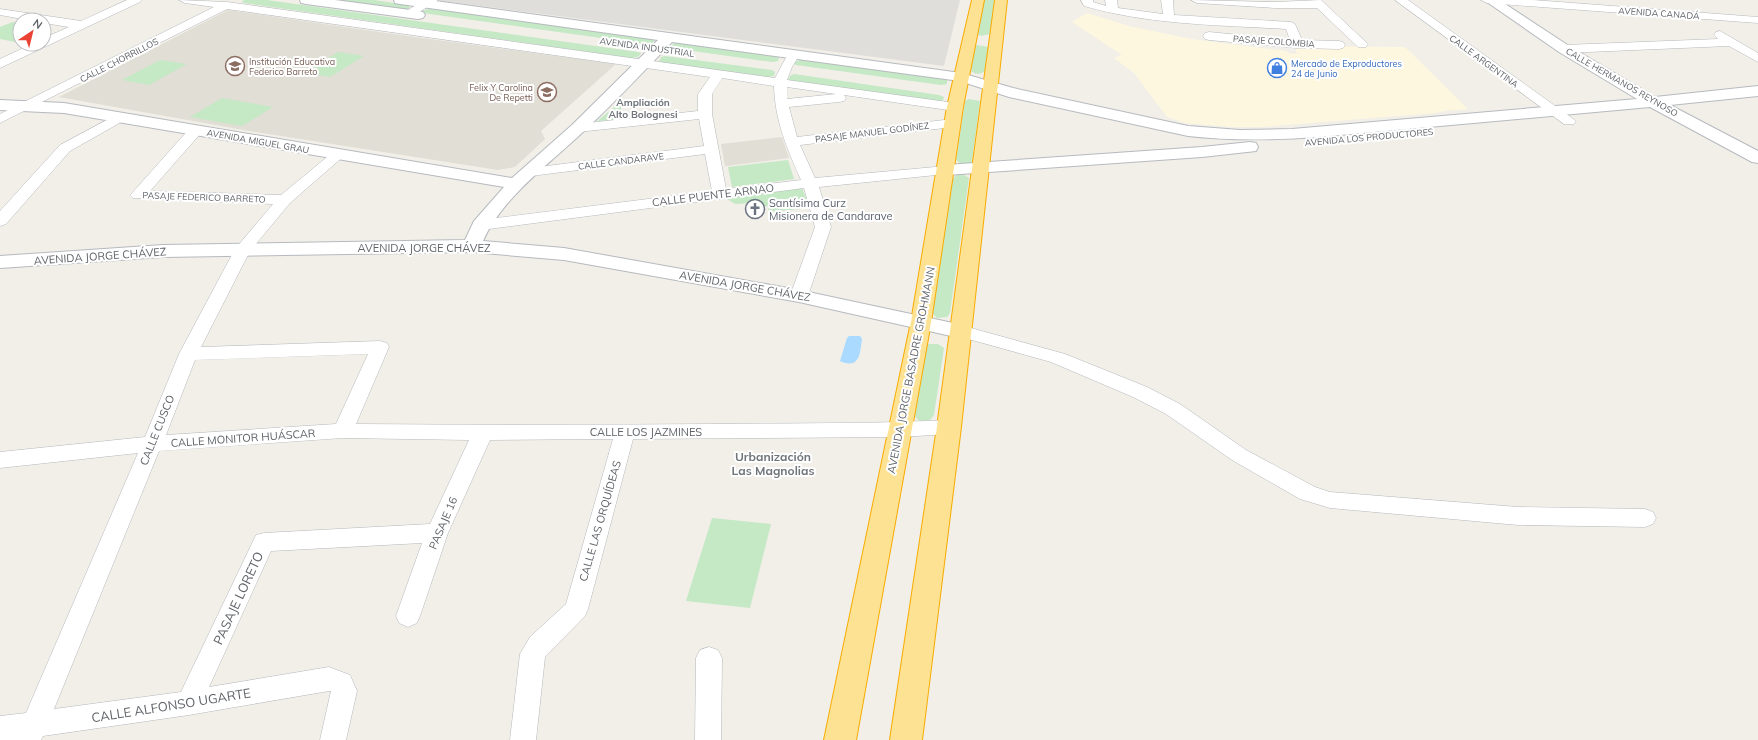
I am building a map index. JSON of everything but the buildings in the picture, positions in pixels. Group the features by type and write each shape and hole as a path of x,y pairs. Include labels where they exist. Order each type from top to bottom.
{"highway":[{"name":"AVENIDA JORGE BASADRE GROHMANN","path":"840,740 921,322 946,170 956,91 971,39 978,0"},
{"path":"906,740 949,427 989,88 1002,0"},
{"path":"971,39 995,41"}],"street":[{"path":"52,40 136,0"},
{"path":"185,0 780,82 864,95"},
{"name":"CALLE CHORRILLOS","path":"0,119 29,106 238,0"},
{"path":"306,0 518,29"},
{"name":"AVENIDA INDUSTRIAL","path":"400,0 429,2 794,54 956,91 989,88"},
{"path":"1087,0 1088,4 1141,11 1169,18 1291,26"},
{"path":"1167,0 1169,18"},
{"path":"1197,20 1196,0 1254,2 1283,6 1317,2 1362,44"},
{"name":"CALLE ARGENTINA","path":"1401,0 1562,117"},
{"name":"AVENIDA CANADÁ","path":"1489,0 1758,20"},
{"name":"CALLE HERMANOS REYNOSO","path":"1489,0 1564,49 1653,102 1758,158"},
{"name":"AVENIDA CANADÁ","path":"1565,0 1758,14"},
{"path":"1657,0 1684,14 1758,58"},
{"path":"1225,1 1236,39"},
{"path":"409,14 429,2"},
{"path":"1283,6 1297,44"},
{"path":"0,12 81,25"},
{"name":"PASAJE COLOMBIA","path":"1209,36 1297,44 1339,45"},
{"path":"472,246 481,225 516,184 578,128 642,63 650,48 669,37"},
{"path":"1564,49 1731,42"},
{"name":"AVENIDA INDUSTRIAL","path":"650,48 886,81"},
{"path":"0,64 26,52"},
{"path":"794,54 786,67 780,82 781,104 792,142 810,183 823,227 799,296"},
{"path":"718,74 705,94 705,114 720,195"},
{"name":"AVENIDA LOS PRODUCTORES","path":"989,88 1188,131 1216,135 1270,135 1672,111 1758,101"},
{"path":"781,104 864,95 956,91"},
{"name":"AVENIDA LOS PRODUCTORES","path":"946,170 1202,152 1445,130 1562,117 1653,102 1758,91"},
{"name":"AVENIDA MIGUEL GRAU","path":"0,105 64,108 516,184"},
{"path":"578,128 705,114"},
{"path":"0,221 65,148 118,118"},
{"name":"PASAJE MANUEL GODÍNEZ","path":"792,142 953,122"},
{"name":"PASAJE FEDERICO BARRETO","path":"196,130 138,195 285,200"},
{"path":"1188,131 1199,138 1204,145 1202,152"},
{"name":"CALLE CANDARAVE","path":"531,172 712,149"},
{"name":"CALLE CUSCO","path":"32,732 188,354 243,249 285,200 338,155"},
{"name":"CALLE PUENTE ARNAO","path":"481,225 810,183 946,170"},
{"name":"AVENIDA JORGE CHÁVEZ","path":"0,262 164,251 472,246 564,254 799,296 960,331"},
{"path":"960,331 1058,358 1140,392 1172,409 1239,455 1301,489 1330,500 1518,516 1645,518"},
{"path":"188,354 380,347 343,431"},
{"name":"CALLE LOS JAZMINES","path":"343,431 483,433 900,430 949,427"},
{"name":"CALLE MONITOR HUÁSCAR","path":"0,460 152,444 343,431"},
{"name":"CALLE LAS ORQUÍDEAS","path":"523,740 533,654 539,645 576,609 625,432"},
{"name":"PASAJE 16","path":"408,616 437,533 483,433"},
{"name":"PASAJE LORETO","path":"189,703 264,542 437,533"},
{"path":"708,740 709,658"},
{"name":"CALLE ALFONSO UGARTE","path":"0,729 32,732 329,679 341,683 344,691 332,740"}],"shaded area":[{"path":"435,0 960,0 944,66"},
{"path":"228,10 616,64 541,131 545,139 515,167 498,170 249,131 59,97"},
{"name":"Mercado de Exproductores 24 de Junio","path":"1087,13 1129,26 1191,39 1287,51 1288,53 1297,54 1295,46 1405,47 1468,109 1262,127 1231,127 1185,123 1167,117 1134,73 1114,58 1122,55 1072,22"},
{"path":"782,137 789,158 725,166 721,144"}],"green space":[{"path":"244,0 267,0 641,53 638,57 632,58 244,3 242,2"},
{"path":"328,0 374,0 407,5 410,7 408,9 399,10"},
{"path":"983,0 995,0 990,34 981,36 977,34"},
{"path":"432,8 650,38 654,40 653,43 644,44 423,13 421,11"},
{"path":"12,22 12,41 0,39 0,27"},
{"path":"678,42 774,55 779,57 778,61 772,62 672,48 669,46"},
{"path":"977,45 988,47 985,71 979,74 971,71 974,47"},
{"path":"338,52 364,56 330,77 304,73"},
{"path":"665,56 772,70 775,72 774,76 767,77 663,63 659,61 661,57"},
{"path":"802,59 941,78 947,80 947,84 941,85 796,65 793,63"},
{"path":"160,60 187,64 149,85 122,80"},
{"path":"794,74 939,95 944,97 943,100 937,102 793,82 788,80 790,76"},
{"path":"222,98 273,107 242,126 190,117"},
{"path":"969,99 980,101 972,161 970,164 961,164 956,160 965,101"},
{"path":"623,100 619,120 597,121"},
{"path":"788,160 794,179 732,187 728,167"},
{"path":"957,175 964,175 969,178 950,313 947,317 937,318 931,312 953,178"},
{"path":"802,188 810,208 769,212 768,207 754,203 735,204 724,197"},
{"path":"929,344 938,344 944,348 934,415 930,420 919,421 912,413 924,348"},
{"path":"712,518 771,524 750,608 686,601"}],"water":[{"path":"849,336 860,336 862,339 858,359 852,363 840,361 847,338"}],"place":[{"name":"Institución Educativa Federico Barreto","path":"235,66"},
{"name":"Mercado de Exproductores 24 de Junio","path":"1277,68"},
{"name":"Felix Y Carolina De Repetti","path":"547,92"},
{"name":"Santísima Curz Misionera de Candarave","path":"755,209"}],"district":[{"name":"Ampliación Alto Bolognesi","path":"643,108"},
{"name":"Urbanización Las Magnolias","path":"773,463"}]}
